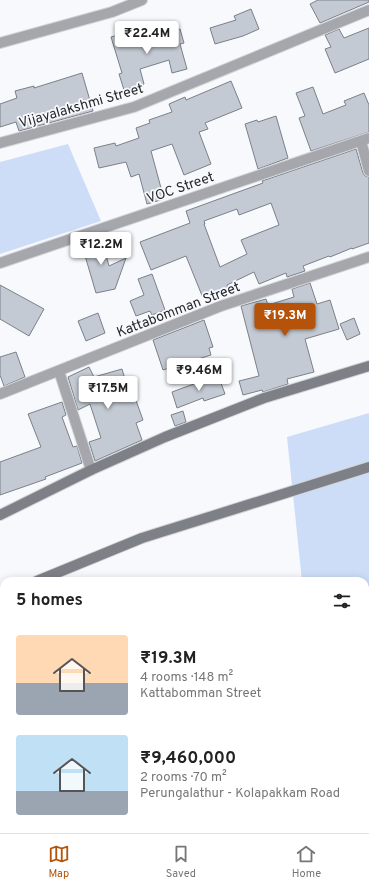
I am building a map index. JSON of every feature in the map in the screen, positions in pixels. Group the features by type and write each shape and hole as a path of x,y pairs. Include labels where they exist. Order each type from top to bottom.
{"main road":[{"path":"0,515 91,470 165,437 264,398 369,366"},
{"path":"47,577 142,538 369,467"}],"street":[{"path":"0,43 112,12 142,0"},
{"name":"Vijayalakshmi Street","path":"0,143 134,107 369,10"},
{"path":"365,140 369,171"},
{"name":"VOC Street","path":"0,263 365,140"},
{"name":"Kattabomman Street","path":"0,394 221,306 369,257"},
{"path":"59,371 91,470"}],"shaded area":[{"path":"68,144 101,221 0,254 0,162"},
{"path":"369,413 369,577 302,577 287,437"}],"building":[{"path":"318,0 369,0 369,2 320,23 310,4"},
{"path":"251,9 259,29 243,36 215,44 210,28 236,20 234,16"},
{"path":"369,28 369,59 335,73 325,49 331,47 325,35 339,29 344,38"},
{"path":"180,29 184,43 180,44 187,69 172,73 169,60 140,69 144,84 124,90 119,74 122,73 111,37 129,32 132,43"},
{"path":"82,73 93,111 19,131 16,122 0,127 0,104 17,98 15,91 34,86 34,88"},
{"path":"231,81 242,108 205,123 208,129 199,132 211,164 184,175 172,144 151,151 164,199 147,204 139,174 131,177 126,162 99,168 94,148 115,143 116,146 139,138 136,128 150,123 149,120 172,112 169,104 185,97 186,100"},
{"path":"313,87 323,114 346,105 344,101 364,93 369,105 369,132 311,151 299,118 305,116 296,93"},
{"path":"276,116 288,158 258,169 245,124 257,120 258,122"},
{"path":"356,149 363,173 365,176 369,177 369,243 303,266 305,271 287,277 286,273 259,284 254,272 227,285 228,288 203,298 186,256 151,270 140,242 190,223 186,211 263,183 262,181","holes":["271,203 279,225 241,240 247,254 220,267 204,221 237,209 239,215"]},
{"path":"101,236 109,266 126,258 115,289 96,293 81,242"},
{"path":"152,274 165,310 152,315 150,311 136,316 130,301 144,295 138,279"},
{"path":"310,283 317,304 330,300 339,329 305,339 314,372 287,379 288,384 263,392 262,390 243,395 239,381 259,376 241,306 266,299 268,305 294,297 292,289"},
{"path":"0,285 44,309 29,336 0,319"},
{"path":"98,313 105,333 86,341 78,321"},
{"path":"354,318 360,334 347,340 340,324"},
{"path":"204,320 213,347 209,348 211,355 163,370 153,340"},
{"path":"16,352 25,377 4,386 0,375 0,357"},
{"path":"89,367 94,377 122,369 130,396 134,395 143,420 136,423 142,440 95,461 89,442 101,438 90,404 78,410 68,377"},
{"path":"218,375 225,394 204,401 203,398 177,408 172,392"},
{"path":"62,402 66,415 62,417 73,447 77,446 82,463 45,477 46,479 0,495 0,462 41,447 28,414"},
{"path":"183,411 186,422 175,426 171,415"}]}
